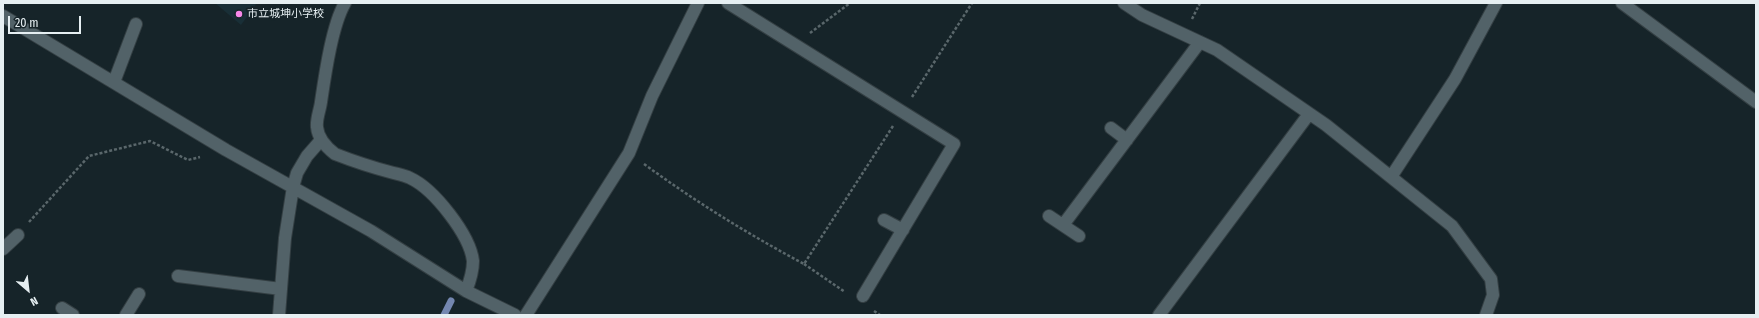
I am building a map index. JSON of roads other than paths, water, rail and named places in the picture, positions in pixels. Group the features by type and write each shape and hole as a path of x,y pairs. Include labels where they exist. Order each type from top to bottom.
{"street":[{"path":"345,3 340,11 322,95 317,127 321,140 325,146 335,154 411,178 427,190 441,204 454,220 468,242 473,261 471,280 466,290"},
{"path":"526,315 630,153 652,96 698,3"},
{"path":"728,3 954,144 863,296"},
{"path":"1124,3 1142,15 1217,50 1309,114 1452,226 1491,279 1493,295 1486,315"},
{"path":"1391,177 1455,79 1496,3"},
{"path":"1622,3 1756,102"},
{"path":"3,16 226,150 371,231 466,290 515,315"},
{"path":"114,82 136,24"},
{"path":"1063,225 1200,42"},
{"path":"1159,315 1309,114"},
{"path":"1111,128 1127,140"},
{"path":"279,315 285,238 293,187 297,174 307,156 321,140"},
{"path":"1049,216 1079,236"},
{"path":"884,220 903,230"},
{"path":"3,249 18,235"},
{"path":"178,276 281,290"},
{"path":"126,315 139,294"},
{"path":"62,308 73,315"}],"waterway":[{"path":"444,315 451,301"}],"place":[{"name":"市立城坤小学校","path":"239,14"}]}
